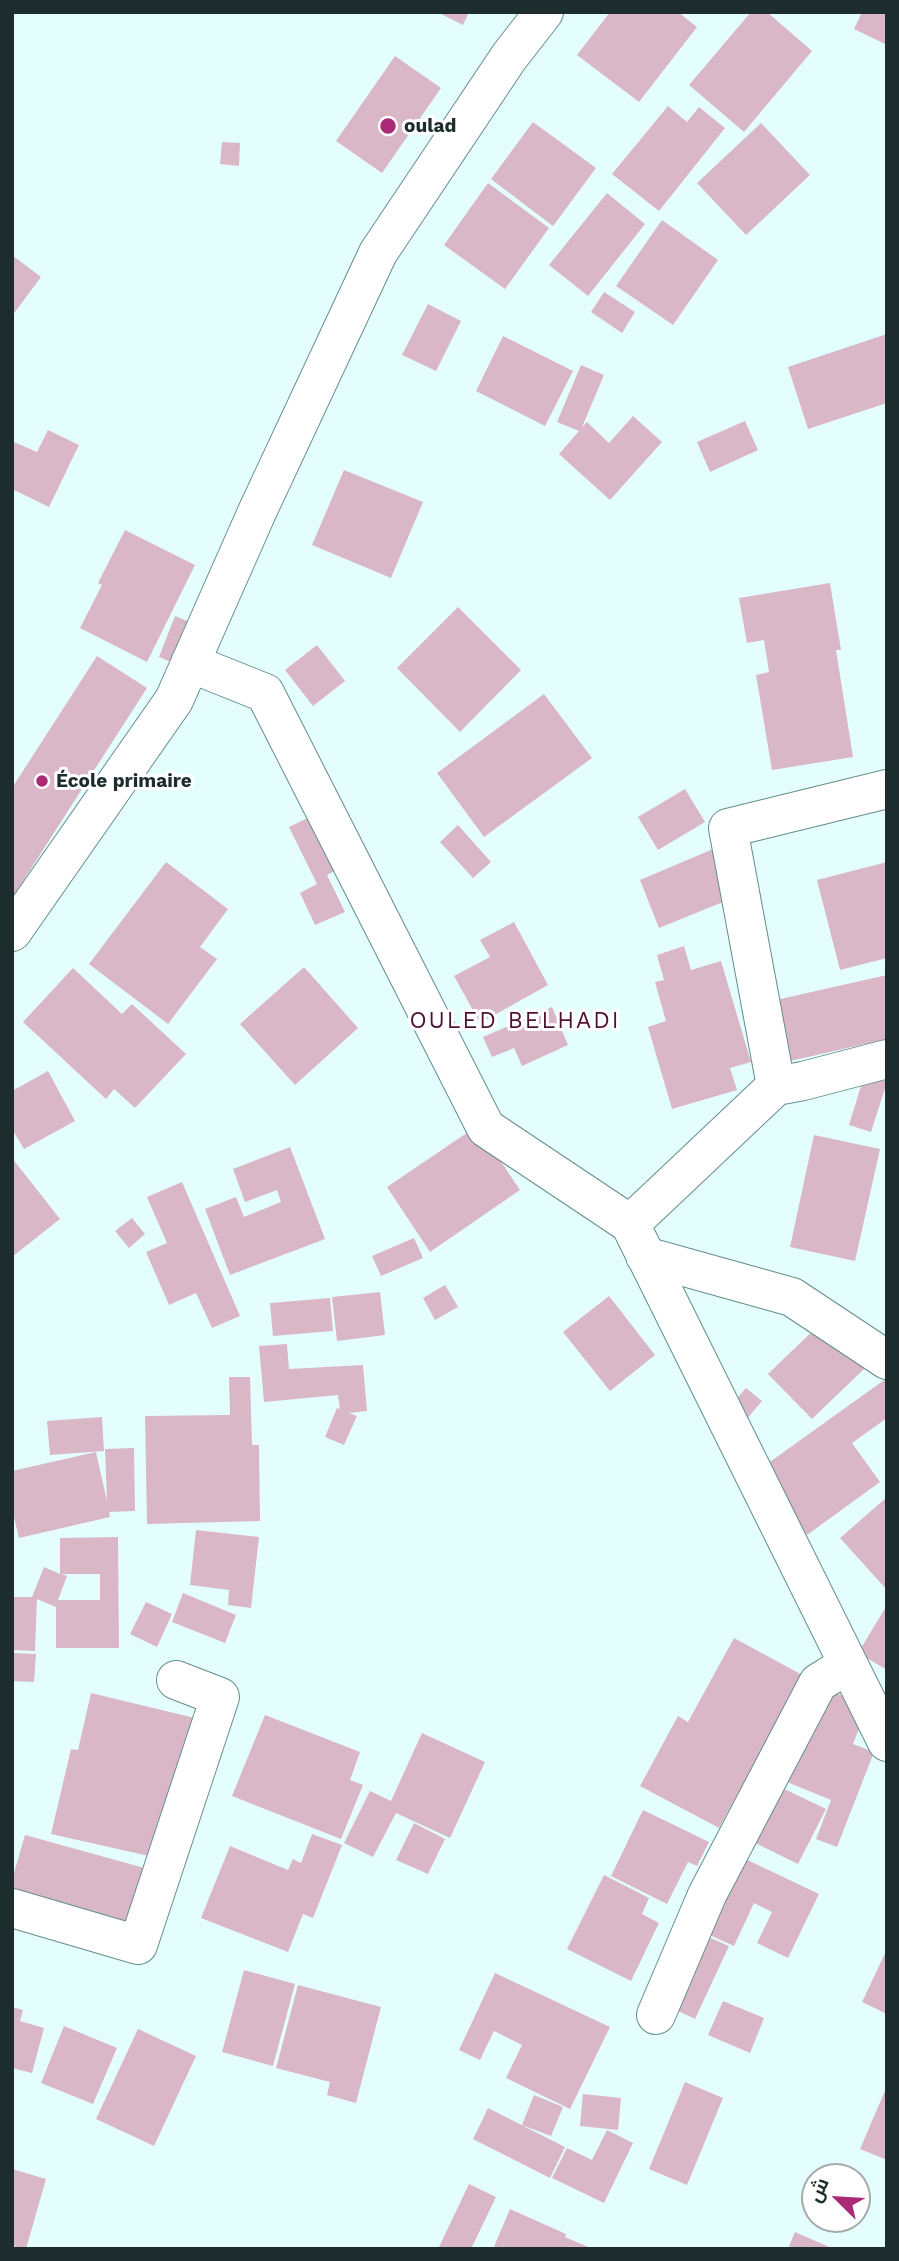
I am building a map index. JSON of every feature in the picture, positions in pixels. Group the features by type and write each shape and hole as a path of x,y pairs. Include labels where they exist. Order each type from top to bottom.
{"street":[{"path":"12,932 174,700 378,253 509,57 544,12"},
{"path":"190,663 265,693 486,1128 637,1240 792,1297 887,1360"},
{"path":"776,1086 728,828 887,789"},
{"path":"637,1240 776,1086 887,1059"},
{"path":"637,1240 885,1735"},
{"path":"656,2015 707,1895 818,1683 845,1666 846,1661"},
{"path":"12,1908 138,1945 219,1697 176,1680"}],"building":[{"path":"437,12 469,12 463,25"},
{"path":"610,12 678,12 697,27 639,102 577,55"},
{"path":"751,12 767,12 812,51 744,132 689,85"},
{"path":"862,12 887,14 887,45 854,29"},
{"path":"395,56 441,88 382,173 336,141"},
{"path":"668,106 687,122 699,107 725,128 659,211 612,174"},
{"path":"533,122 596,168 553,226 491,179"},
{"path":"761,123 810,175 746,235 697,183"},
{"path":"222,142 240,143 239,166 220,164"},
{"path":"488,183 549,228 505,289 444,245"},
{"path":"607,193 645,224 588,296 549,265"},
{"path":"662,220 718,260 673,325 616,286"},
{"path":"12,255 41,277 12,316"},
{"path":"604,292 635,312 622,333 591,312"},
{"path":"428,304 461,321 436,371 402,355"},
{"path":"887,334 887,403 808,429 788,367"},
{"path":"503,336 573,371 545,426 476,391"},
{"path":"581,365 604,375 582,427 587,422 609,443 633,416 662,442 610,500 559,454 579,431 557,422"},
{"path":"745,421 758,450 710,472 697,442"},
{"path":"48,430 79,445 49,507 12,489 14,442 37,452"},
{"path":"344,470 423,502 391,578 312,545"},
{"path":"125,530 195,565 147,662 80,628 102,585 98,583"},
{"path":"830,583 841,650 836,650 853,757 772,770 756,675 769,672 764,640 747,643 739,598"},
{"path":"458,607 521,670 460,732 397,668"},
{"path":"175,616 200,626 183,667 159,657"},
{"path":"317,645 345,681 313,706 285,670"},
{"path":"97,656 147,688 12,898 12,788"},
{"path":"544,694 592,758 484,837 437,773"},
{"path":"685,789 705,822 658,850 638,817"},
{"path":"318,813 343,867 327,875 345,912 315,925 300,893 317,884 289,827"},
{"path":"458,825 491,862 473,878 440,842"},
{"path":"713,849 733,898 659,928 640,880"},
{"path":"166,862 228,909 200,947 217,959 168,1024 89,964"},
{"path":"887,862 887,958 840,970 817,880"},
{"path":"514,922 548,985 480,1023 454,976 490,957 480,940"},
{"path":"684,946 691,970 721,961 751,1062 730,1068 737,1090 672,1109 648,1027 666,1021 655,982 664,980 657,955"},
{"path":"304,967 358,1028 295,1085 240,1024"},
{"path":"73,968 122,1014 132,1004 186,1054 135,1108 114,1089 106,1099 23,1022"},
{"path":"887,975 887,1039 790,1061 776,1000"},
{"path":"552,1007 568,1045 522,1066 514,1048 492,1057 483,1037"},
{"path":"867,1066 887,1072 887,1082 871,1132 849,1125"},
{"path":"48,1071 75,1121 24,1149 12,1129 12,1091"},
{"path":"477,1126 520,1190 430,1252 387,1187"},
{"path":"814,1135 880,1149 855,1261 790,1247"},
{"path":"290,1147 325,1239 230,1275 205,1209 236,1197 244,1217 281,1202 277,1190 245,1202 233,1169"},
{"path":"12,1158 60,1219 12,1257"},
{"path":"182,1182 240,1316 212,1328 196,1293 169,1305 146,1252 167,1243 147,1197"},
{"path":"132,1218 145,1234 129,1248 115,1231"},
{"path":"414,1238 423,1258 381,1276 372,1256"},
{"path":"445,1285 458,1307 435,1320 423,1298"},
{"path":"380,1292 385,1335 337,1341 332,1297"},
{"path":"609,1296 655,1355 610,1391 563,1332"},
{"path":"330,1298 333,1331 273,1336 270,1303"},
{"path":"823,1321 866,1367 812,1419 768,1374"},
{"path":"287,1344 289,1369 363,1365 367,1411 349,1413 357,1416 344,1445 325,1437 337,1408 340,1409 338,1395 264,1402 259,1346"},
{"path":"229,1377 250,1377 252,1445 259,1445 260,1521 147,1524 145,1416 230,1415"},
{"path":"887,1378 887,1418 852,1443 880,1482 807,1535 760,1469"},
{"path":"746,1388 762,1401 746,1420 730,1406"},
{"path":"102,1417 104,1451 50,1455 47,1421"},
{"path":"134,1448 135,1511 109,1512 110,1517 19,1538 12,1509 12,1471 96,1452 107,1501 105,1449"},
{"path":"887,1497 887,1590 840,1538"},
{"path":"196,1530 259,1537 251,1608 228,1605 229,1590 190,1585"},
{"path":"118,1537 119,1648 56,1648 56,1607 37,1599 35,1651 12,1650 12,1597 32,1597 44,1567 60,1574 60,1538","holes":["62,1574 100,1574 100,1600 58,1600 67,1576"]},
{"path":"183,1593 236,1615 225,1643 172,1622"},
{"path":"146,1602 172,1614 157,1647 130,1634"},
{"path":"887,1605 887,1670 858,1653"},
{"path":"734,1638 817,1683 785,1706 719,1828 640,1786 678,1716 688,1722"},
{"path":"12,1653 36,1654 34,1682 12,1681"},
{"path":"819,1686 868,1706 853,1744 874,1752 837,1847 816,1839 831,1800 782,1780"},
{"path":"91,1693 199,1719 170,1823 158,1820 149,1856 51,1834 71,1749 78,1750"},
{"path":"265,1715 360,1752 350,1780 363,1785 341,1839 232,1796"},
{"path":"422,1733 485,1762 450,1838 396,1813 373,1857 344,1843 370,1791 391,1801"},
{"path":"778,1786 826,1809 798,1864 739,1835"},
{"path":"643,1810 709,1842 697,1866 688,1862 667,1904 611,1876"},
{"path":"414,1823 445,1839 428,1874 396,1860"},
{"path":"312,1834 342,1845 313,1918 303,1914 288,1952 201,1918 230,1846 288,1870 293,1859 301,1863"},
{"path":"25,1835 159,1872 142,1933 12,1896 12,1880"},
{"path":"737,1855 819,1894 788,1958 757,1943 772,1912 754,1903 734,1946 701,1931"},
{"path":"604,1875 649,1898 642,1914 659,1923 631,1981 567,1949"},
{"path":"706,1936 729,1946 695,2019 672,2008"},
{"path":"887,1949 887,2014 862,2002"},
{"path":"244,1970 295,1984 273,2066 222,2052"},
{"path":"495,1973 610,2027 570,2109 506,2078 522,2045 494,2031 480,2060 459,2050"},
{"path":"298,1985 381,2007 356,2103 327,2095 330,2082 276,2068"},
{"path":"723,2001 764,2018 750,2053 708,2035"},
{"path":"12,2007 23,2010 20,2021 44,2028 32,2073 12,2068"},
{"path":"64,2026 117,2048 93,2104 41,2083"},
{"path":"138,2029 196,2056 154,2146 96,2119"},
{"path":"685,2082 723,2098 687,2185 649,2169"},
{"path":"887,2086 887,2160 860,2149"},
{"path":"583,2094 621,2098 618,2130 580,2126"},
{"path":"534,2095 563,2107 551,2136 522,2125"},
{"path":"488,2108 565,2147 550,2178 473,2139"},
{"path":"607,2130 633,2143 604,2203 552,2178 567,2148 592,2160"},
{"path":"12,2169 46,2179 26,2249 12,2246"},
{"path":"469,2184 496,2197 471,2249 438,2249"},
{"path":"510,2209 566,2234 565,2237 593,2249 493,2249"},
{"path":"795,2232 834,2249 788,2249"}],"place":[{"name":"oulad","path":"388,126"},
{"name":"École primaire","path":"42,781"}],"district":[{"name":"OULED BELHADI","path":"515,1021"}]}
